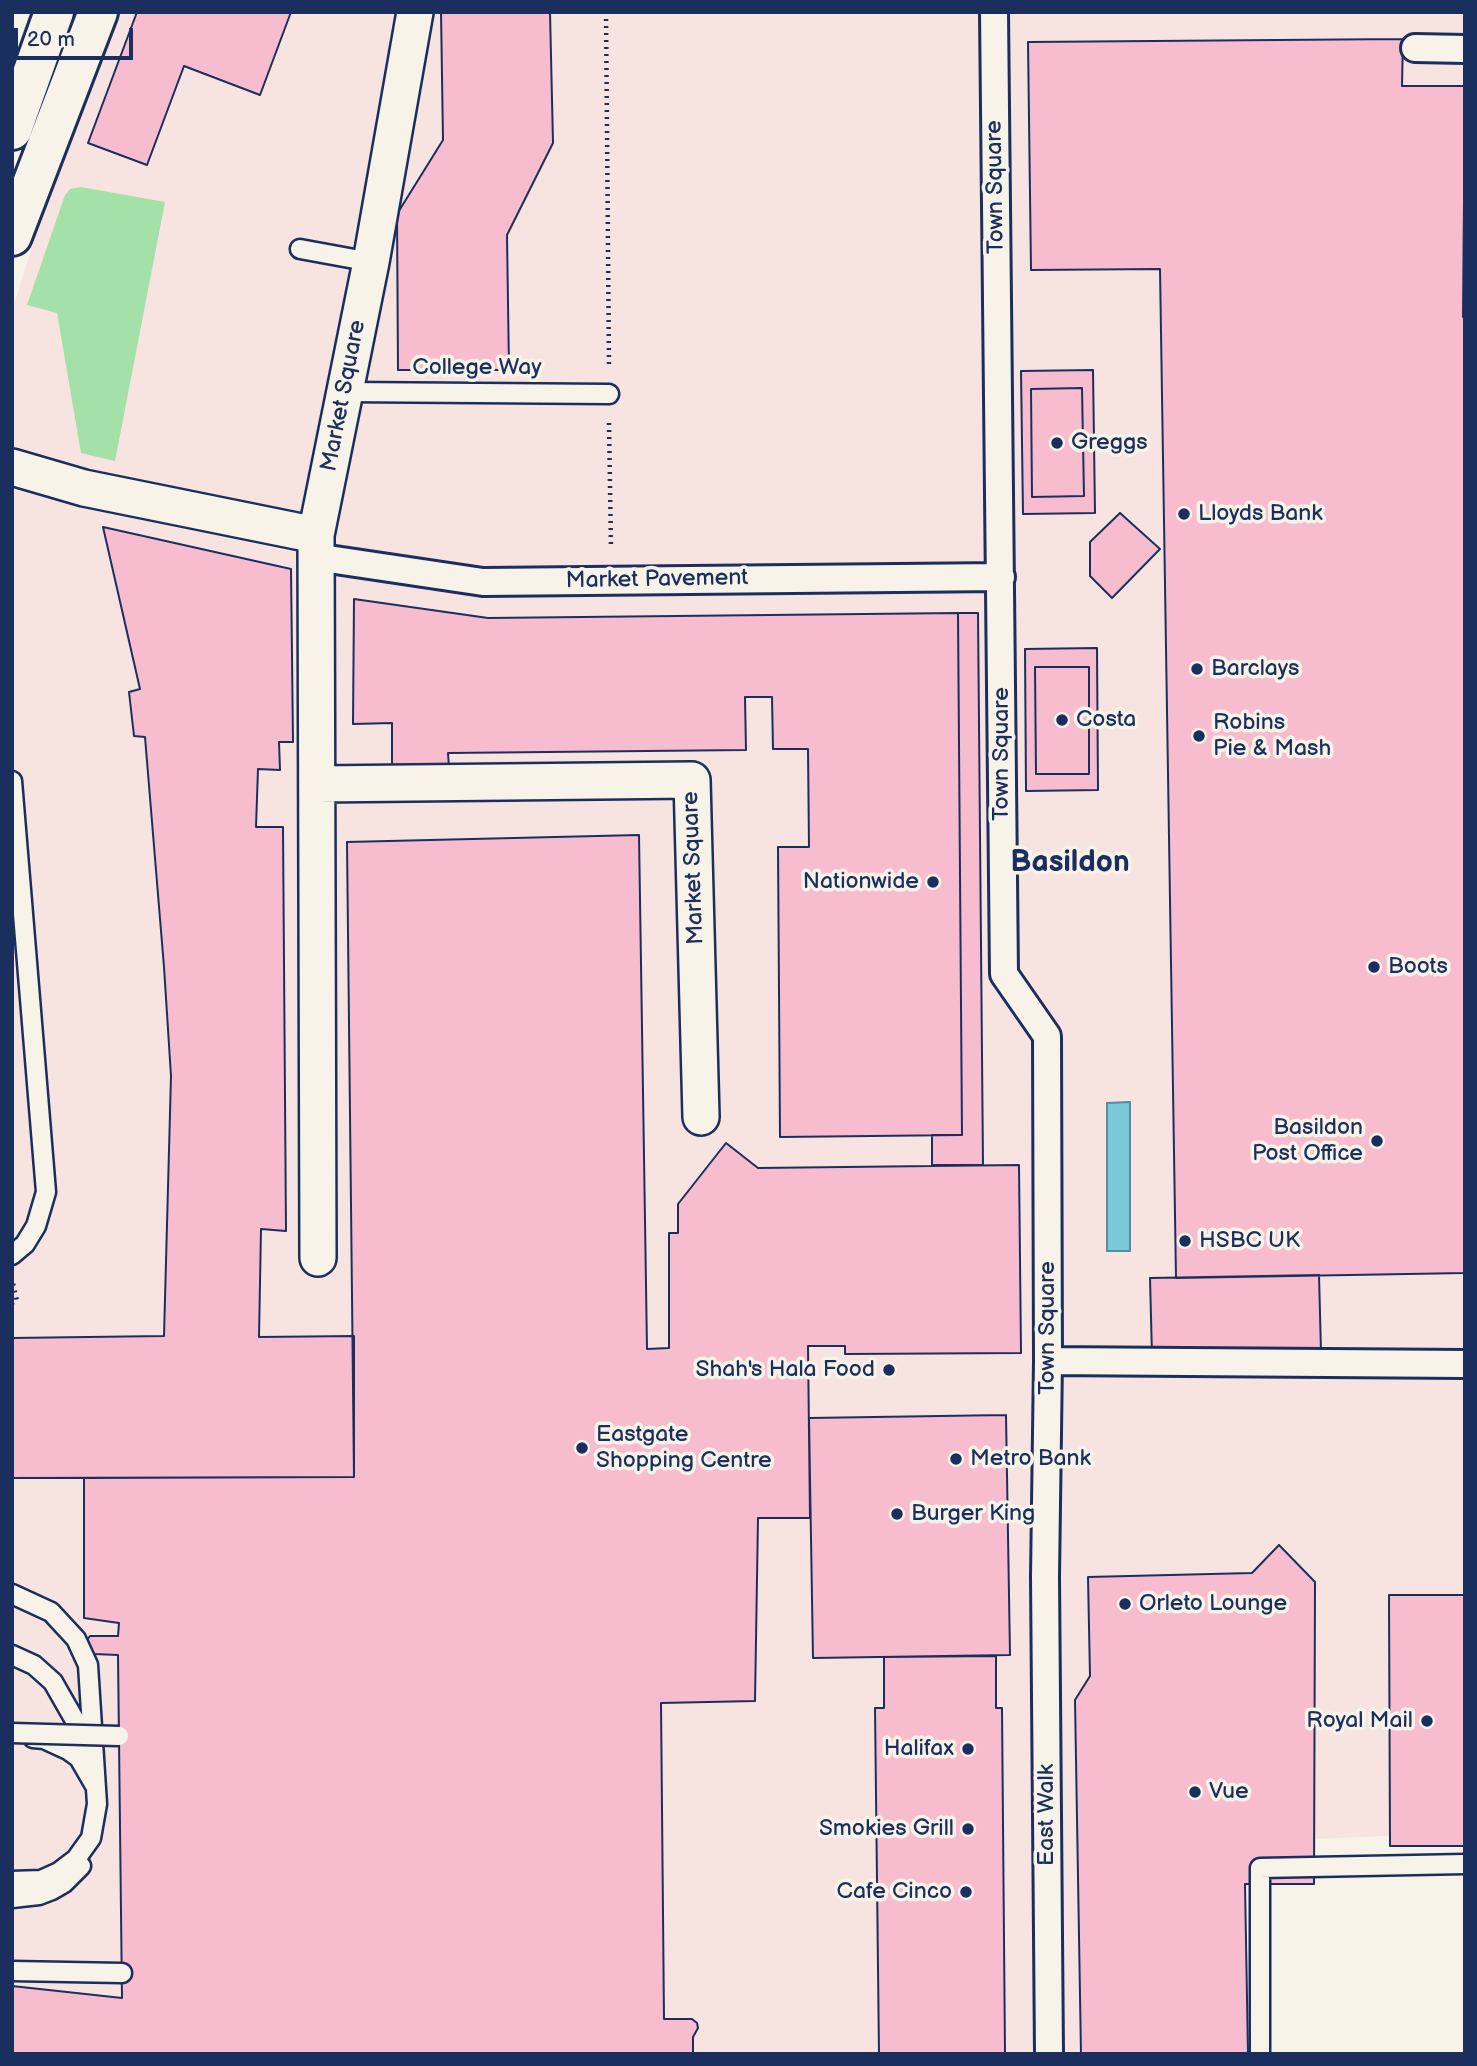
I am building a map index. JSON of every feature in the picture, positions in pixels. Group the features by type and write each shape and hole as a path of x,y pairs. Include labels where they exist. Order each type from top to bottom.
{"street":[{"path":"12,130 54,12"},
{"path":"12,236 98,12"},
{"name":"Market Square","path":"318,1258 315,546 371,262 415,12"},
{"name":"Town Square","path":"994,12 1004,974 1047,1036 1048,1361 1045,1577"},
{"path":"1415,48 1465,48"},
{"name":"Market Pavement","path":"12,467 84,488 315,546 483,582 1001,577"},
{"name":"Market Square","path":"318,784 692,780 701,1117"},
{"path":"1048,1361 1465,1364"},
{"name":"East Walk","path":"1045,1577 1049,2054"}],"lane":[{"path":"300,248 371,262"},
{"name":"College Way","path":"345,392 609,394"},
{"path":"12,781 46,1192 36,1226 25,1244 12,1255"},
{"path":"12,1594 51,1612 76,1639 88,1665 97,1790 94,1829 76,1859 59,1872 41,1880 12,1881"},
{"path":"12,1655 34,1665 53,1682 60,1693 81,1731 97,1790"},
{"path":"12,1735 120,1736"},
{"path":"12,1735 44,1739 79,1758 93,1782 99,1810 96,1838 75,1874 52,1890 39,1895 12,1898"},
{"path":"1260,2054 1260,1868 1465,1864"},
{"path":"12,1971 122,1973"}],"path":[{"path":"606,12 611,580"},
{"path":"12,1278 17,1301 12,1303"}],"shaded area":[{"path":"111,12 1465,12 1465,1832 1234,1843 1235,2054 12,2054 12,311 92,56"}],"green space":[{"path":"81,187 165,202 115,461 81,453 57,313 27,305 65,195 70,189"}],"water":[{"path":"1130,1102 1130,1251 1107,1251 1107,1103"}],"building":[{"path":"137,12 291,12 260,95 184,66 147,165 88,143"},
{"path":"441,12 550,12 553,143 507,235 509,370 398,370 397,214 443,140"},
{"path":"1403,39 1402,86 1465,86 1465,1273 1176,1278 1160,269 1031,270 1028,42"},
{"path":"1093,370 1095,513 1023,514 1021,371","holes":["1082,388 1084,496 1032,497 1031,389"]},
{"name":"Greggs","path":"1082,388 1084,496 1032,497 1031,389"},
{"path":"1120,513 1160,549 1112,598 1090,576 1090,542"},
{"path":"103,527 291,569 293,742 279,742 280,770 258,769 256,827 283,827 286,1231 261,1229 259,1337 354,1336 354,1477 12,1478 12,1338 164,1336 171,1076 164,967 145,737 134,736 129,692 140,689"},
{"path":"354,599 488,618 958,613 962,1135 780,1137 778,847 809,847 808,749 773,749 772,697 745,697 746,750 448,753 449,768 392,769 392,723 353,724"},
{"path":"958,613 978,613 983,1165 932,1165 932,1135 962,1135"},
{"path":"1097,648 1098,790 1026,791 1025,649","holes":["1035,667 1089,667 1089,774 1036,774"]},
{"name":"Costa","path":"1035,667 1089,667 1089,774 1036,774"},
{"name":"Eastgate Shopping Centre","path":"639,835 647,1349 669,1348 669,1233 678,1233 678,1204 726,1143 758,1168 1019,1165 1021,1353 845,1354 845,1346 808,1346 810,1518 758,1518 755,1701 661,1703 664,2019 692,2019 697,2023 698,2028 693,2037 693,2054 12,2054 12,1986 122,1998 118,1655 94,1654 85,1651 84,1644 90,1636 118,1636 119,1623 84,1618 84,1478 354,1477 347,842"},
{"path":"1319,1275 1321,1352 1152,1356 1150,1278"},
{"path":"1006,1415 1010,1655 813,1658 809,1418"},
{"name":"Vue","path":"1279,1545 1315,1582 1314,1884 1245,1884 1248,2054 1081,2054 1075,1700 1090,1676 1088,1577 1252,1573"},
{"name":"Royal Mail","path":"1389,1595 1465,1595 1465,1846 1390,1846"},
{"path":"996,1656 996,1708 1002,1708 1005,2054 879,2054 875,1708 884,1708 884,1657"}],"place":[{"name":"Greggs","path":"1057,443"},
{"name":"Lloyds Bank","path":"1184,514"},
{"name":"Barclays","path":"1197,669"},
{"name":"Costa","path":"1062,720"},
{"name":"Robins Pie & Mash","path":"1199,736"},
{"name":"Nationwide","path":"933,882"},
{"name":"Boots","path":"1374,967"},
{"name":"Basildon Post Office","path":"1377,1141"},
{"name":"HSBC UK","path":"1185,1241"},
{"name":"Shah's Hala Food","path":"889,1370"},
{"name":"Eastgate Shopping Centre","path":"582,1448"},
{"name":"Metro Bank","path":"956,1459"},
{"name":"Burger King","path":"897,1514"},
{"name":"Orleto Lounge","path":"1125,1604"},
{"name":"Royal Mail","path":"1427,1721"},
{"name":"Halifax","path":"968,1749"},
{"name":"Vue","path":"1195,1792"},
{"name":"Smokies Grill","path":"968,1829"},
{"name":"Cafe Cinco","path":"966,1892"}],"district":[{"name":"Basildon","path":"1070,863"}]}
